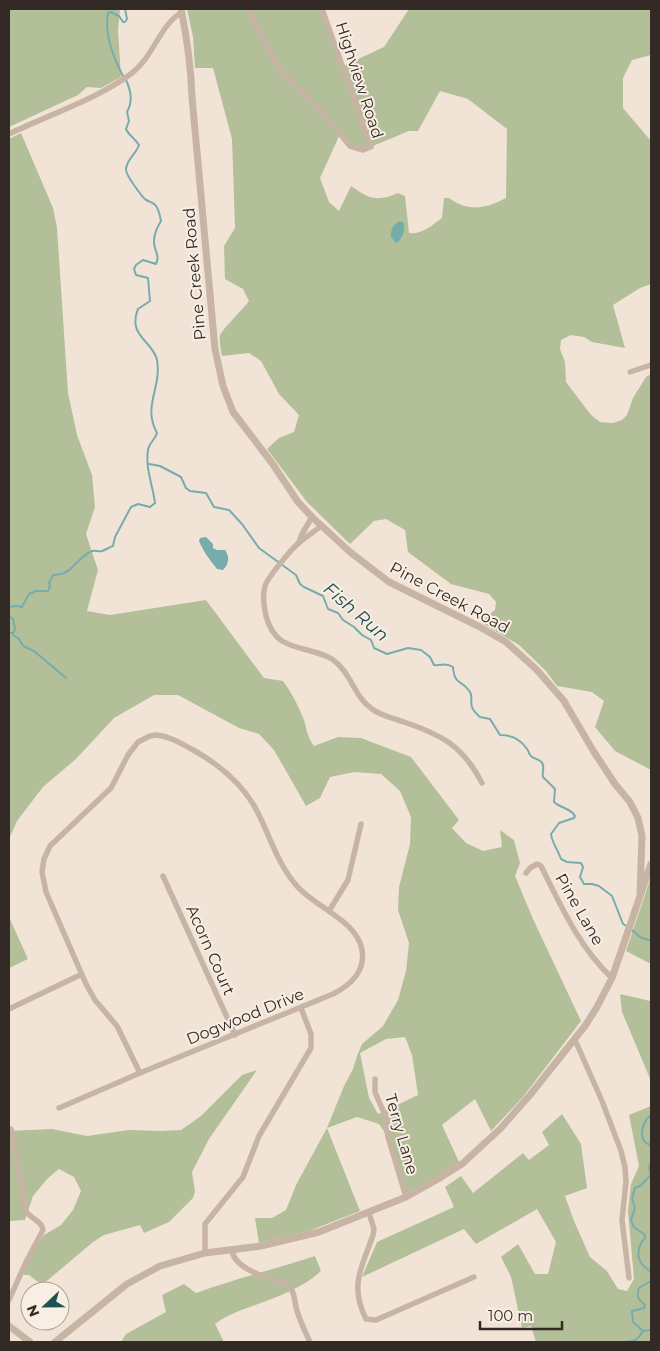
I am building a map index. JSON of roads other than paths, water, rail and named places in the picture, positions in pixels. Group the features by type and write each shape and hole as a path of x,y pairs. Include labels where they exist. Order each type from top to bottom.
{"street":[{"name":"Highview Road","path":"248,9 282,72 326,116 350,146 363,150 371,147 322,9"},
{"path":"9,134 105,90 132,72 141,65 154,47 167,23 182,10"},
{"name":"Pine Creek Road","path":"182,10 190,67 215,349 221,377 234,412 298,502 321,526 357,558 389,582 506,642 556,690 605,768 635,810 642,836 640,895"},
{"path":"630,372 651,366"},
{"path":"312,517 299,542 266,584 264,600 268,621 273,633 290,645 328,657 334,661 346,673 360,697 373,710 430,731 453,744 471,764 482,783"},
{"path":"299,542 308,538 321,526"},
{"name":"Dogwood Drive","path":"150,736 167,736 213,762 240,785 258,812 288,876 301,891 329,910 349,928 360,943 363,952 360,971 350,985 301,1008 140,1073 123,1036 95,1000 82,974 46,892 42,877 44,859 50,846 111,788 138,742 150,736"},
{"path":"329,910 348,880 361,824"},
{"name":"Pine Lane","path":"526,873 537,864 541,866 570,923 595,962 612,978"},
{"path":"55,1342 136,1278 160,1266 204,1253 261,1246 297,1239 369,1213 406,1197 450,1173 500,1129 575,1040 597,1007 612,978 651,864"},
{"name":"Acorn Court","path":"163,876 235,1035"},
{"path":"9,1009 82,974"},
{"path":"204,1253 205,1224 243,1178 259,1136 309,1053 312,1044 311,1034 301,1008"},
{"path":"575,1040 602,1101 625,1167 626,1182 622,1220 629,1278"},
{"path":"59,1108 140,1073"},
{"name":"Terry Lane","path":"376,1079 375,1092 384,1113 388,1136 406,1197"},
{"path":"9,1300 43,1230 40,1222 30,1216 26,1210 11,1129"},
{"path":"369,1213 374,1229 358,1279 356,1293 366,1319 376,1320 474,1277"},
{"path":"232,1250 234,1258 241,1266 282,1283 291,1289 297,1311 310,1342"},
{"path":"9,1326 30,1342"}],"water":[{"path":"400,221 404,223 404,231 402,237 396,243 391,237 391,232 392,227"},
{"path":"206,537 213,544 213,548 225,550 227,553 227,565 223,570 217,569 201,545 200,538"}],"waterway":[{"path":"123,76 110,46 107,21 108,13 111,12 125,22 127,19 125,9"},
{"path":"9,607 22,607 29,594 36,591 48,591 53,575 65,573 92,551 102,551 113,546 115,537 131,507 138,504 150,507 155,503 147,457 151,443 157,433 151,414 158,370 155,353 138,332 135,318 138,309 150,301 148,278 136,275 134,269 143,260 156,264 158,258 154,237 161,221 156,206 144,198 126,172 128,162 139,145 126,129 129,121 127,112 131,100 126,80"},
{"name":"Fish Run","path":"149,464 160,466 181,477 186,488 190,491 206,493 214,507 229,510 242,524 259,548 296,575 300,584 323,596 328,609 338,613 343,620 371,640 374,648 387,654 408,648 421,650 430,657 434,665 446,664 453,667 457,680 470,692 471,705 475,712 480,717 490,719 500,735 519,741 525,746 531,756 542,763 543,777 555,789 554,802 571,811 575,816 559,823 551,834 561,859 567,862 581,863 583,867 580,877 584,884 599,886 612,896 623,924 628,927"},
{"path":"9,616 13,619 15,629 13,633 9,633"},
{"path":"13,633 23,646 34,651 66,678"},
{"name":"Fish Run","path":"632,930 640,937 651,941"},
{"name":"Fish Run","path":"651,1115 644,1123 642,1131 644,1141 651,1146"},
{"name":"Fish Run","path":"651,1162 649,1168 651,1175 640,1186 635,1188 632,1198 635,1208 631,1220 634,1227 645,1235 638,1254 640,1261 651,1272"},
{"name":"Fish Run","path":"623,1342 635,1340 643,1331 633,1322 632,1311 644,1308 645,1305 638,1297 638,1291 639,1288 651,1281"},
{"path":"644,1331 651,1330"}]}
